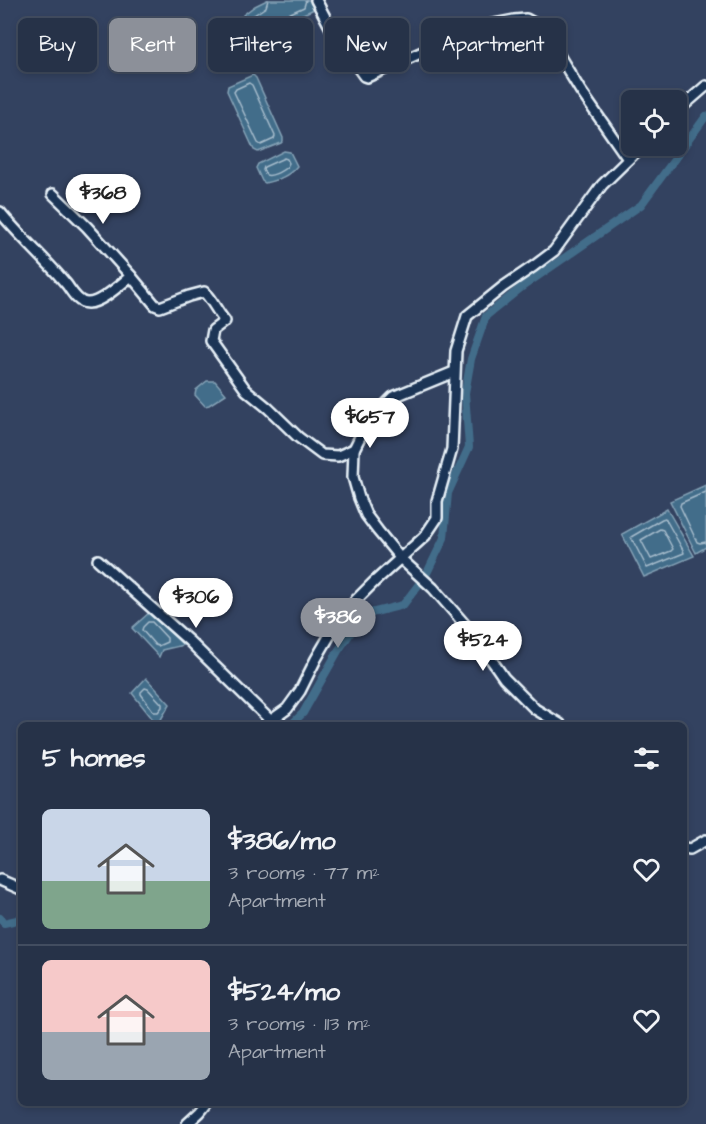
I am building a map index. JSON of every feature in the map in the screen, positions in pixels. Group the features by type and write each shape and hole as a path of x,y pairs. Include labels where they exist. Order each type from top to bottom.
{"street":[{"path":"316,0 335,36 367,77 478,27 526,19 538,26 549,37 580,90 628,159"},
{"path":"687,102 706,86"},
{"path":"270,722 287,708 300,691 334,628 356,600 425,536 437,518 438,501 452,449 456,351 467,316 494,293 554,251 602,185 631,156"},
{"path":"53,194 87,227 155,304 160,307 204,292 210,297 219,315 225,321 213,330 211,341 246,390 298,437 322,455 338,456 354,448"},
{"path":"0,212 55,270 79,301 88,304 98,300 113,292 131,276"},
{"path":"454,372 393,397 367,423 354,448 353,477 359,498 366,515 401,559 433,588 475,636 518,694 535,709 557,722"},
{"path":"98,560 189,641 268,722"},
{"path":"687,848 706,840"},
{"path":"0,880 18,889"},
{"path":"187,1124 205,1106"}],"water":[{"path":"267,0 311,0 314,8 294,18 245,18 243,15"},
{"path":"253,75 283,138 281,143 258,152 254,150 227,91 228,86"},
{"path":"284,151 290,152 297,166 283,177 265,183 256,168 258,164"},
{"path":"207,381 215,381 226,394 205,406 195,395 196,390"},
{"path":"706,485 706,547 696,553 670,501"},
{"path":"667,509 694,556 644,577 622,534"},
{"path":"150,612 183,645 162,650 159,657 132,628"},
{"path":"146,678 170,704 160,721 155,722 132,693"}],"waterway":[{"path":"294,722 303,713 338,651 363,615 403,605 426,575 444,538 448,493 469,447 465,393 471,359 486,316 522,287 641,205 706,116"},
{"path":"0,918 4,923 18,919"}]}
